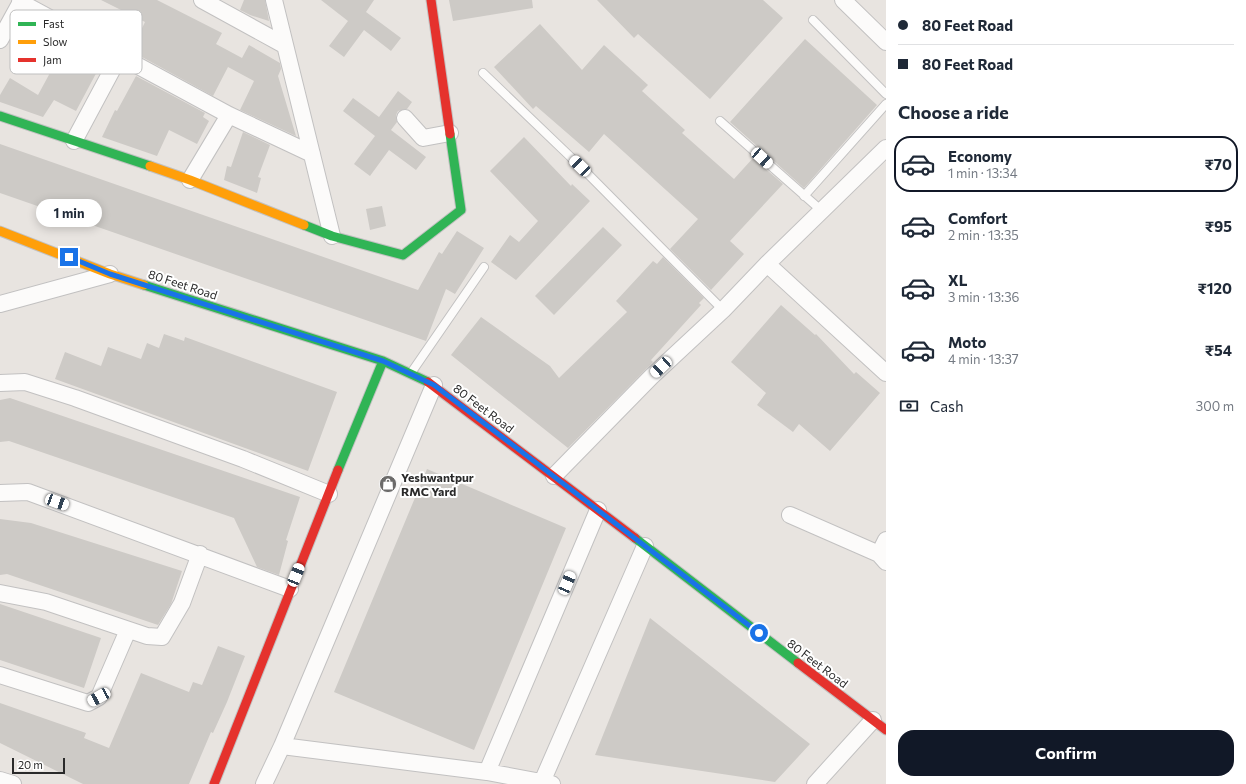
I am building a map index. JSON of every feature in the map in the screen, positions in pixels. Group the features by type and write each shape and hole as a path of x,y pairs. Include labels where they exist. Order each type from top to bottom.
{"street":[{"path":"202,0 284,45"},
{"path":"274,0 332,236"},
{"path":"0,116 190,180 332,236 403,255 461,210 431,0"},
{"path":"843,0 886,42"},
{"path":"16,10 21,1 37,10"},
{"path":"0,40 10,21"},
{"path":"142,69 229,115 312,154"},
{"path":"74,141 110,74"},
{"path":"190,180 229,115"},
{"path":"405,118 423,138 450,133"},
{"path":"554,476 651,377 723,310 767,264 886,148"},
{"name":"80 Feet Road","path":"0,230 110,274 383,361 434,385 886,730"},
{"path":"767,264 886,373"},
{"path":"0,304 110,274"},
{"path":"214,784 290,589 383,361"},
{"path":"0,384 25,382 75,398 243,459 329,494"},
{"path":"264,784 282,746 434,385"},
{"path":"0,493 28,492 200,554 290,589"},
{"path":"487,772 598,510"},
{"path":"790,515 882,558 886,540"},
{"path":"282,746 487,772 547,783 645,546"},
{"path":"0,593 46,602 147,636 162,637 182,603 200,554"},
{"path":"0,675 88,704 99,697 128,630"},
{"path":"815,784 873,720"},
{"path":"0,780 12,784"}],"lane":[{"path":"813,20 886,94"},
{"path":"483,73 591,177 723,310"},
{"path":"804,196 886,104"},
{"path":"720,120 822,211"},
{"path":"410,374 484,267"}],"building":[{"path":"101,0 157,0 222,33 216,44 242,58 249,45 280,63 281,69 278,76 296,136 240,110 254,81 228,67 213,96 142,57 142,28 145,22 142,20 142,10 121,10"},
{"path":"244,0 265,0 269,21 240,10"},
{"path":"321,0 374,0 366,12 401,38 391,51 364,30 344,57 329,46 348,21"},
{"path":"449,0 532,0 533,8 453,21"},
{"path":"597,0 763,0 783,18 710,99 638,34 634,38"},
{"path":"540,24 582,70 604,45 648,85 642,91 685,130 682,133 734,179 753,158 783,184 730,241 744,254 711,290 670,249 698,219 604,134 589,152 536,106 533,109 494,67"},
{"path":"805,39 877,105 804,188 730,122"},
{"path":"49,74 96,74 76,111 54,100 43,117 0,102 0,95 10,78 38,95"},
{"path":"136,76 205,113 203,117 209,121 197,144 169,130 157,156 102,137 115,110 117,111"},
{"path":"398,91 412,102 407,109 398,111 396,115 397,122 391,130 426,157 416,170 389,150 370,176 354,164 375,136 343,111 353,98 379,117"},
{"path":"243,132 270,145 258,177 261,178 257,193 224,180 227,166 231,167"},
{"path":"524,137 571,186 572,184 590,201 516,280 491,262 510,235 519,242 538,221 490,171"},
{"path":"0,144 418,290 439,252 442,254 457,231 484,248 455,294 446,289 426,341 0,193"},
{"path":"382,206 386,226 370,230 366,209"},
{"path":"603,227 622,245 554,315 535,296"},
{"path":"663,257 704,298 699,303 701,305 651,360 653,362 568,448 451,355 481,317 550,366 559,378 627,312 616,301 653,261 657,264"},
{"path":"781,305 815,335 816,334 854,374 856,372 880,393 830,451 799,424 793,432 757,405 766,393 731,362"},
{"path":"164,334 184,341 185,337 337,392 308,471 55,379 65,352 101,366 108,347 141,359 147,343 159,348"},
{"path":"10,398 300,497 286,540 288,541 279,575 257,567 234,518 9,441 0,442 0,400"},
{"path":"427,469 566,528 474,750 334,692"},
{"path":"0,519 31,523 182,571 171,604 158,625 7,574 0,575"},
{"path":"0,604 101,638 84,688 0,660"},
{"path":"650,618 810,744 775,782 595,755"},
{"path":"218,646 245,656 227,702 213,733 211,732 189,784 83,784 0,743 0,703 86,733 84,738 109,748 141,673 189,692 193,682 202,685"}],"traffic: fast":[{"path":"0,116 150,166"},
{"path":"304,225 332,236 403,255 461,210 450,134"},
{"path":"144,285 383,361 428,382"},
{"path":"338,470 383,361"},
{"path":"635,538 798,663"}],"traffic: slow":[{"path":"150,166 190,180 304,225"},
{"path":"0,231 110,274 144,285"}],"traffic: jam":[{"path":"431,0 450,134"},
{"path":"428,382 635,538"},
{"path":"214,784 338,470"},
{"path":"798,663 886,730"}],"place":[{"name":"Yeshwantpur RMC Yard","path":"388,484"}],"route":[{"path":"69,257 110,274 383,361 434,385 759,633"}]}
